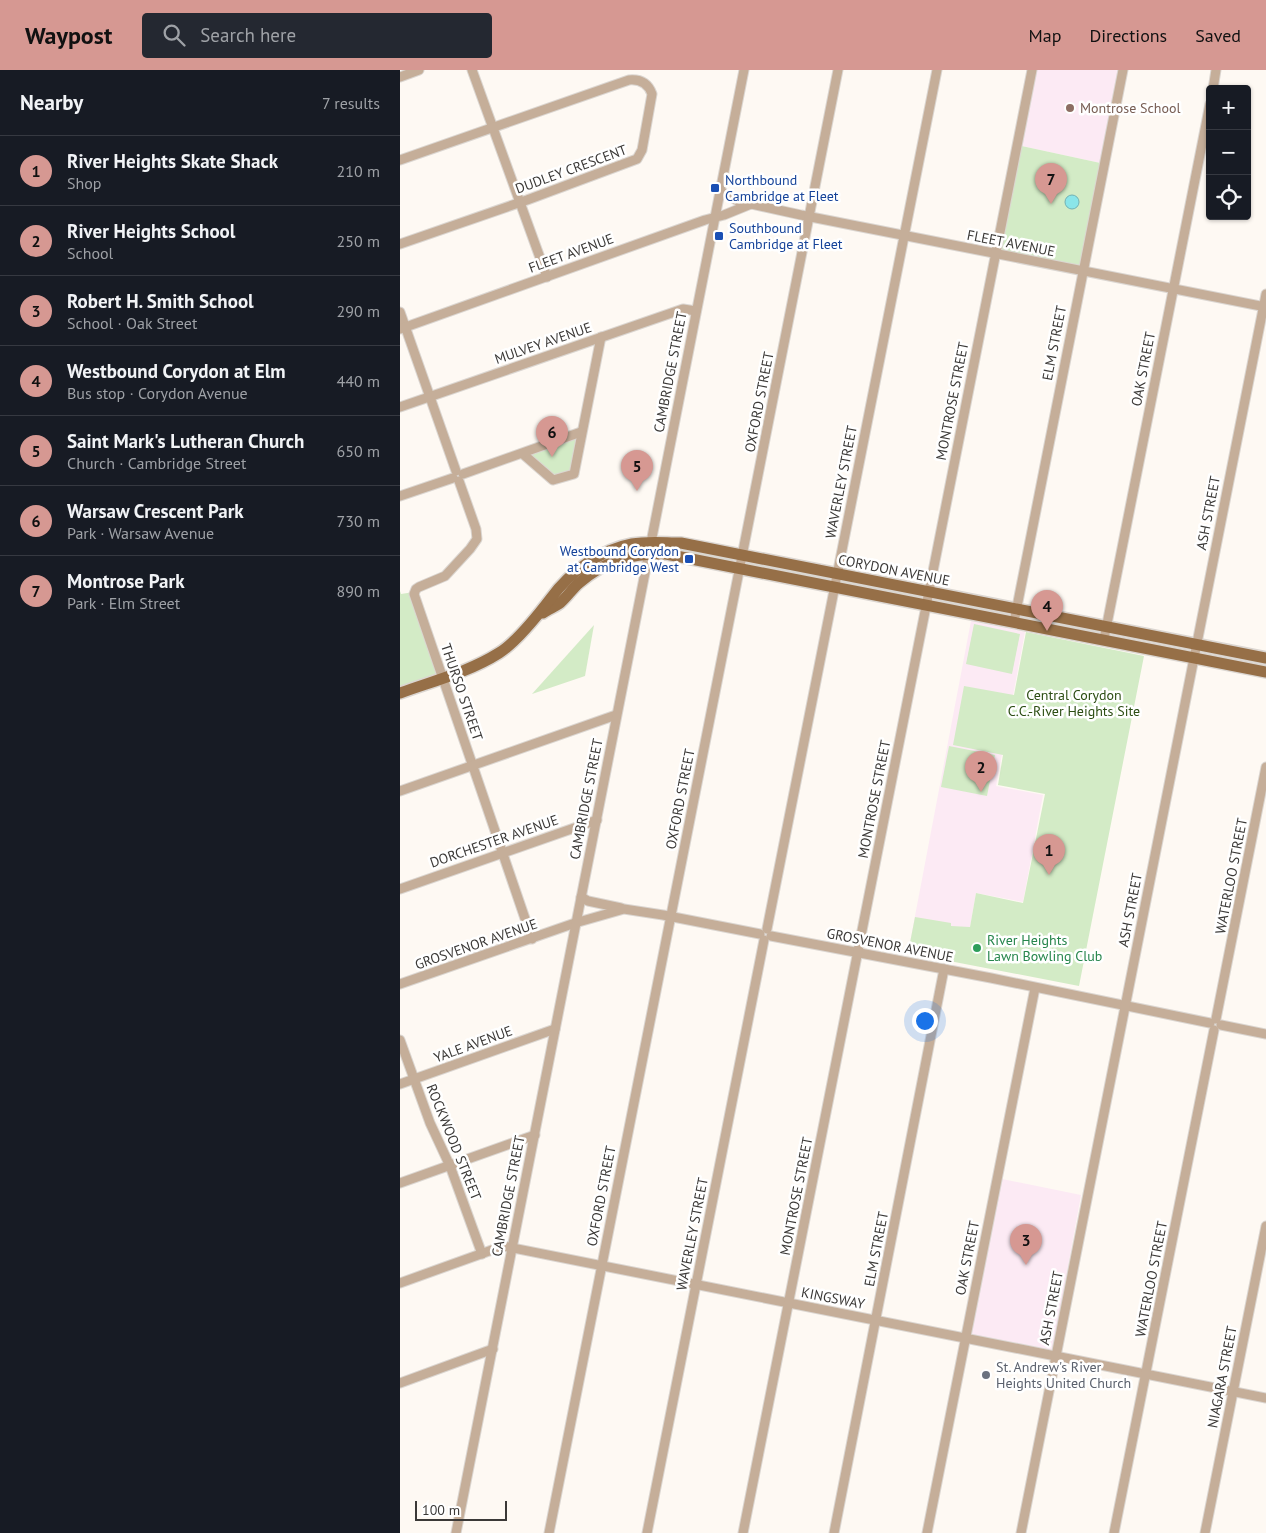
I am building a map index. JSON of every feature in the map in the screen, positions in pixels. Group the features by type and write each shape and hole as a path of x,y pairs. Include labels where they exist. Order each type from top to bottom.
{"main road":[{"name":"CORYDON AVENUE","path":"400,693 468,669 500,653 539,615 552,596 572,575 600,556 633,544 740,568 1266,672"},
{"name":"CORYDON AVENUE","path":"650,548 681,544 1266,658"}],"street":[{"path":"400,76 419,70"},
{"path":"472,70 547,277"},
{"name":"CAMBRIDGE STREET","path":"456,1533 744,70"},
{"name":"OXFORD STREET","path":"549,1533 838,70"},
{"name":"WAVERLEY STREET","path":"647,1533 937,70"},
{"name":"MONTROSE STREET","path":"743,1533 1032,70"},
{"name":"ELM STREET","path":"1014,622 1123,70"},
{"path":"1214,85 1216,70"},
{"name":"DUDLEY CRESCENT","path":"400,244 638,159 642,150 652,100 650,91 640,80 629,80 493,128"},
{"name":"OAK STREET","path":"1104,639 1206,124"},
{"path":"400,160 493,128"},
{"name":"FLEET AVENUE","path":"720,191 738,201 751,204 1265,307"},
{"name":"FLEET AVENUE","path":"403,328 751,204"},
{"name":"ASH STREET","path":"1021,1533 1196,645 1265,307 1266,294"},
{"name":"MULVEY AVENUE","path":"400,407 683,309 696,310"},
{"name":"THURSO STREET","path":"400,312 403,328 458,476 476,529 477,539 470,550 446,576 419,587 414,592 415,598 532,939"},
{"path":"523,454 553,480 574,474 601,337"},
{"path":"400,496 581,432"},
{"path":"400,791 616,715"},
{"name":"WATERLOO STREET","path":"1114,1533 1266,767"},
{"name":"DORCHESTER AVENUE","path":"400,888 596,820"},
{"name":"GROSVENOR AVENUE","path":"581,897 588,901 624,909 671,916 858,952 1266,1034"},
{"name":"GROSVENOR AVENUE","path":"400,984 575,923 624,909"},
{"name":"GROSVENOR AVENUE","path":"560,929 572,940"},
{"name":"ELM STREET","path":"834,1533 944,969"},
{"name":"OAK STREET","path":"927,1533 1035,988"},
{"name":"YALE AVENUE","path":"400,1084 555,1029"},
{"name":"ROCKWOOD STREET","path":"400,1040 430,1123 450,1166 482,1254"},
{"path":"400,1183 535,1135"},
{"name":"NIAGARA STREET","path":"1205,1533 1266,1226"},
{"name":"KINGSWAY","path":"400,1283 503,1246 1266,1398"},
{"path":"400,1383 492,1349"}],"shaded area":[{"name":"Montrose School","path":"1032,70 1123,70 1105,164 1017,145"},
{"path":"971,621 1025,632 996,786 1043,795 1023,902 976,893 970,927 908,953"},
{"path":"1002,1179 1081,1195 1053,1350 970,1334"}],"green space":[{"path":"1017,145 1105,164 1083,271 996,253"},
{"path":"581,432 574,474 553,480 523,454"},
{"path":"673,546 735,559 731,561 661,547"},
{"path":"745,560 830,578 826,580 747,564"},
{"path":"840,578 922,594 922,596 919,598 842,583"},
{"path":"400,591 401,594 414,592 442,678 400,693"},
{"path":"933,596 1009,612 1009,614 1007,616 933,601"},
{"path":"1019,615 1100,631 1098,633 1021,619"},
{"path":"974,624 1020,634 1012,674 966,664"},
{"path":"594,625 585,676 532,694"},
{"name":"Central Corydon C.C.-River Heights Site","path":"1026,632 1144,656 1079,986 908,953 915,917 951,923 951,926 970,927 976,893 1023,903 1045,794 998,785 1003,755 953,745 964,686 1014,695"},
{"path":"949,746 995,755 987,796 941,787"}],"water":[{"path":"1069,195 1075,195 1079,202 1075,209 1069,209 1065,205 1065,199"}],"place":[{"name":"Montrose School","path":"1070,108"},
{"name":"Northbound Cambridge at Fleet","path":"715,188"},
{"name":"Montrose Park","path":"1051,204"},
{"name":"Southbound Cambridge at Fleet","path":"719,236"},
{"name":"Warsaw Crescent Park","path":"552,457"},
{"name":"Saint Mark's Lutheran Church","path":"637,491"},
{"name":"Westbound Corydon at Cambridge West","path":"689,559"},
{"name":"Westbound Corydon at Elm","path":"1047,631"},
{"name":"River Heights School","path":"981,792"},
{"name":"River Heights Skate Shack","path":"1049,875"},
{"name":"River Heights Lawn Bowling Club","path":"977,948"},
{"name":"Robert H. Smith School","path":"1026,1265"},
{"name":"St. Andrew's River Heights United Church","path":"986,1375"}]}
